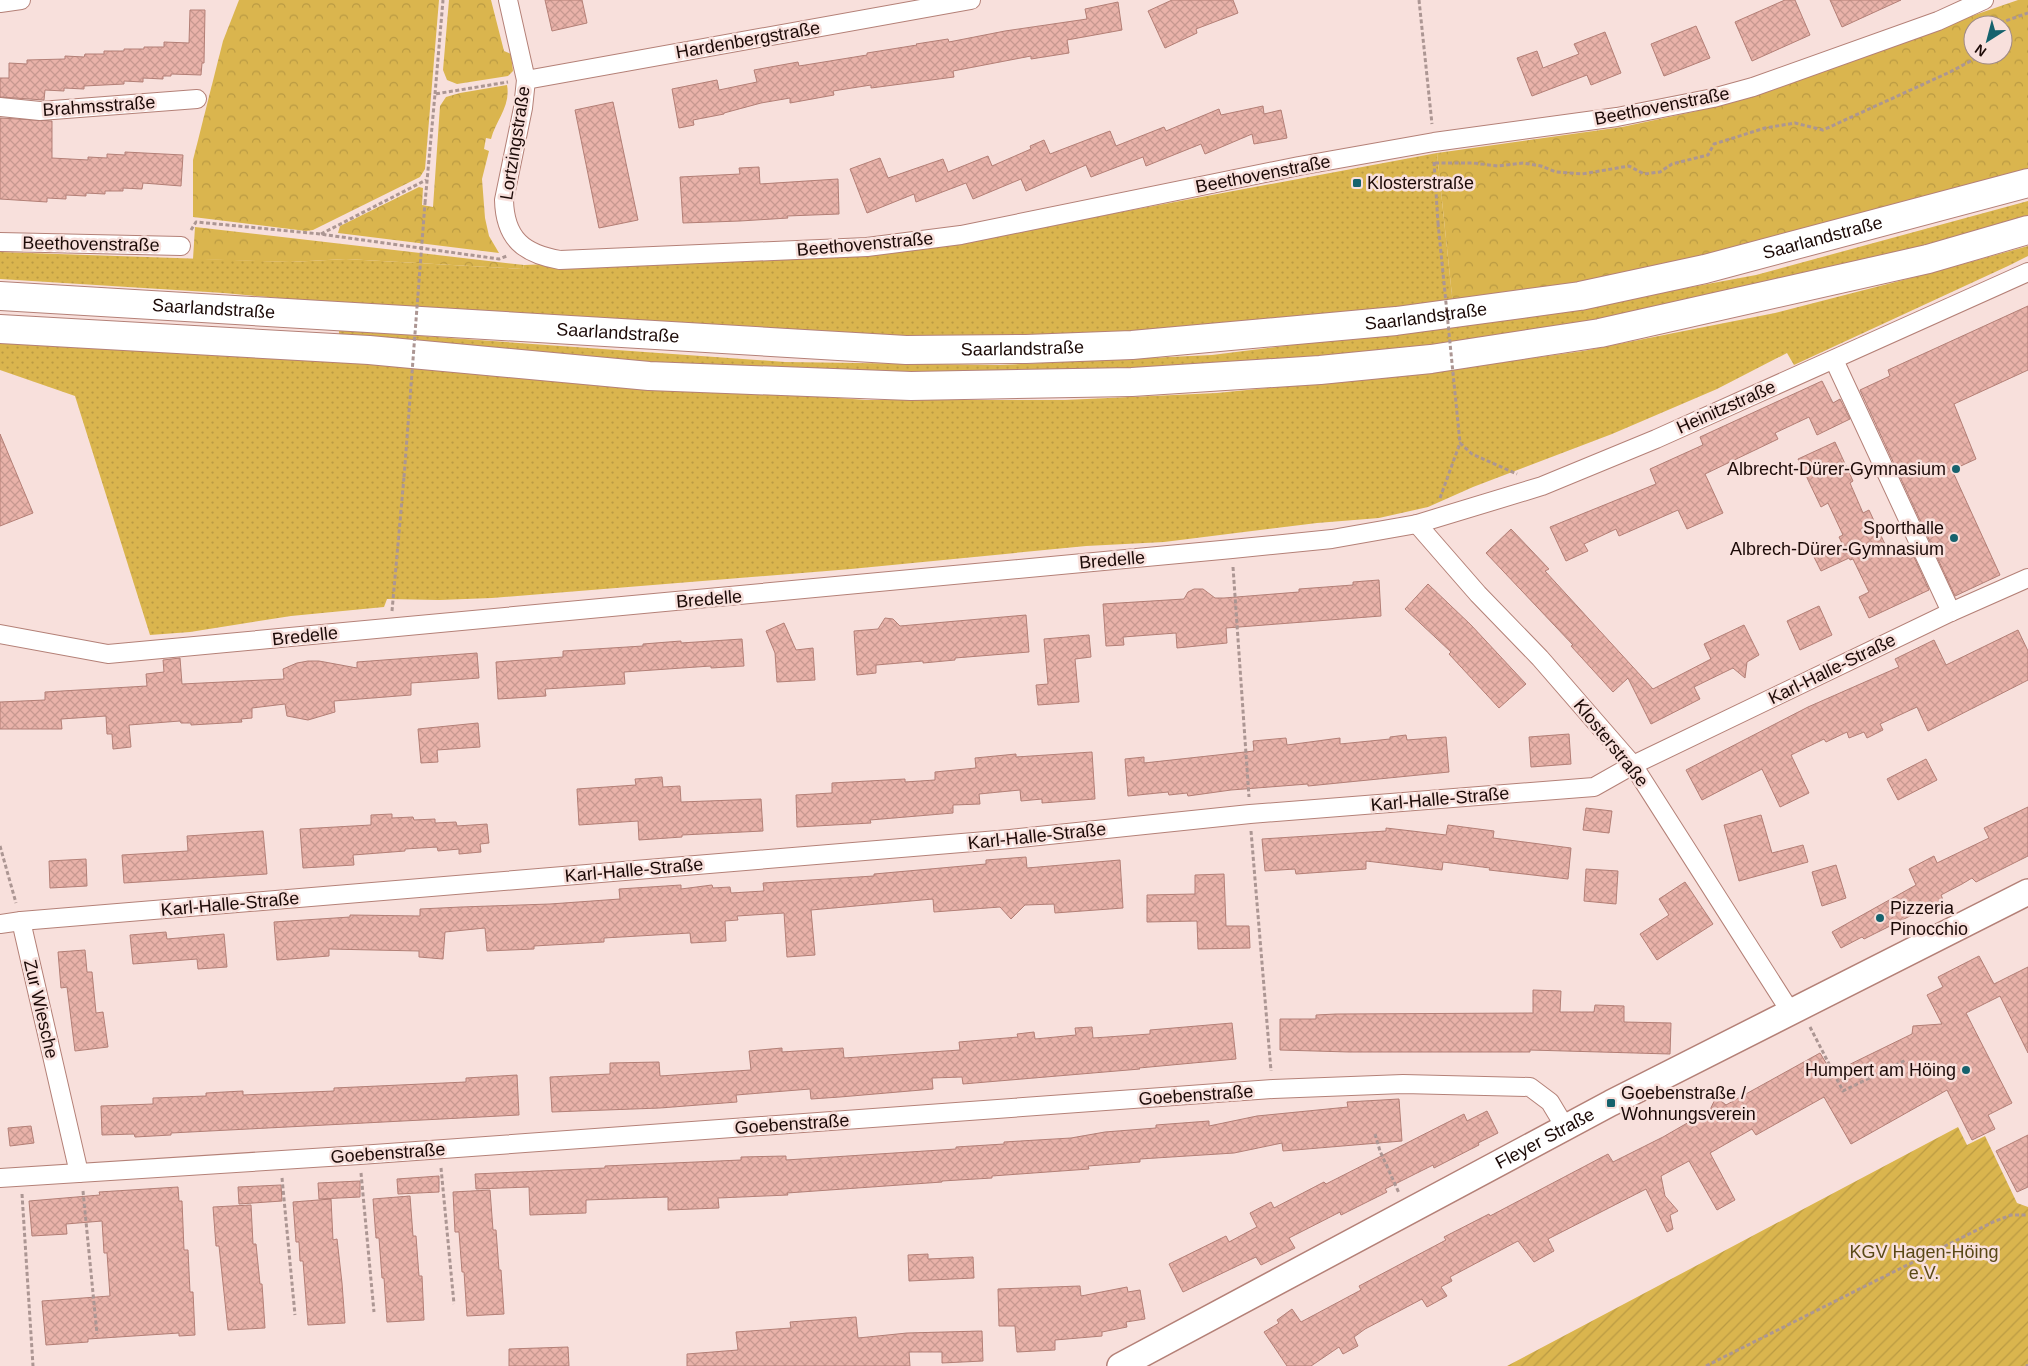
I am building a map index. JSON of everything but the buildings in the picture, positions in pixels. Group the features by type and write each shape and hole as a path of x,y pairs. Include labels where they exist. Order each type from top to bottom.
{"highway":[{"name":"Saarlandstraße","path":"0,296 906,350 1026,349 1132,345 1396,321 1580,296 1705,269 2028,182"},
{"name":"Saarlandstraße","path":"0,329 369,350 649,376 911,386 1132,382 1320,370 1431,359 1600,334 1928,260 2028,230"}],"street":[{"path":"0,3 21,0"},
{"name":"Lortzingstraße","path":"508,0 526,80 523,108 504,200 504,211 515,240 527,250"},
{"name":"Hardenbergstraße","path":"526,80 971,0"},
{"name":"Beethovenstraße","path":"527,250 542,257 560,260 867,247 961,234 1300,166 1434,142 1617,117 1713,98 1753,87 1892,38 1938,21 1977,1"},
{"name":"Brahmsstraße","path":"0,107 40,111 197,100"},
{"name":"Beethovenstraße","path":"0,242 181,246"},
{"name":"Heinitzstraße","path":"1425,522 1542,486 1834,360 2028,272"},
{"path":"1834,360 1951,612"},
{"name":"Bredelle","path":"0,634 108,654 1232,549 1332,538 1425,522"},
{"name":"Klosterstraße","path":"1425,522 1478,594 1540,658 1633,765 1794,1009"},
{"name":"Karl-Halle-Straße","path":"0,924 1000,840 1250,814 1594,787 1633,765 1951,612 2028,578"},
{"name":"Fleyer Straße","path":"1120,1366 1565,1127 1794,1009 2028,892"},
{"name":"Zur Wiesche","path":"21,921 79,1173"},
{"name":"Goebenstraße","path":"0,1178 440,1150 1273,1090 1403,1084 1530,1087 1550,1102 1565,1127"}],"path":[{"path":"391,628 443,0"},
{"path":"1419,0 1434,142 1438,223 1460,443 1425,522"},
{"path":"2013,18 2028,13"},
{"path":"1434,163 1473,163 1498,166 1523,163 1541,166 1556,172 1582,174 1629,166 1644,174 1660,172 1672,164 1708,155 1714,144 1765,128 1795,123 1823,130 1963,65"},
{"path":"434,94 526,80"},
{"path":"320,234 427,179"},
{"path":"181,246 196,222 320,234 499,259 527,250"},
{"path":"1460,443 1472,454 1542,486"},
{"path":"1232,549 1250,814 1273,1090"},
{"path":"0,846 21,921"},
{"path":"1794,1009 1843,1091 1906,1060"},
{"path":"1374,1134 1408,1211"},
{"path":"440,1150 454,1304"},
{"path":"360,1155 374,1312"},
{"path":"280,1160 295,1316"},
{"path":"85,1201 97,1334"},
{"path":"23,1207 33,1366"},
{"path":"1706,1366 1993,1222 2011,1215 2028,1215"}],"green space":[{"path":"239,0 439,0 425,169 420,177 313,230 306,231 193,217 193,160 223,41"},
{"path":"449,0 491,0 504,51 511,54 513,71 508,76 457,84 447,80 443,70"},
{"path":"2018,0 2028,0 2028,179 1703,262 1453,305 1437,153 1622,127 1697,111 1963,19 1963,65 2013,65 2013,15 1975,15"},
{"path":"507,85 508,93 505,106 491,139 486,138 484,149 489,151 482,179 485,218 489,236 499,253 338,233 340,226 419,187 423,188 422,205 433,207 440,106 446,97"},
{"path":"1437,153 1453,305 1132,336 907,340 368,306 224,293 0,279 0,252 290,262 346,259 523,269 524,265 871,252 961,242"},
{"path":"2028,201 2028,216 1922,246 1698,302 1584,324 1332,358 1225,366 863,375 602,360 339,337 339,330 785,362 1000,365 1212,355 1562,311 1756,275"},
{"path":"195,227 524,265 523,269 346,259 290,262 193,259"},
{"path":"2028,246 2028,256 1794,365 1787,353 1717,389 1612,434 1473,487 1428,507 1379,518 1317,523 1164,542 1086,546 851,569 492,598 387,599 384,607 291,616 190,632 150,635 75,396 0,370 0,336 866,400 1065,400 1217,393 1431,372 1583,351 1775,313"},
{"name":"KGV Hagen-Höing e.V.","path":"1958,1127 1967,1145 1985,1136 2017,1203 2028,1207 2028,1366 1507,1366"}],"place":[{"name":"Klosterstraße","path":"1357,183"},
{"name":"Albrecht-Dürer-Gymnasium","path":"1956,469"},
{"name":"Sporthalle Albrech-Dürer-Gymnasium","path":"1954,538"},
{"name":"Pizzeria Pinocchio","path":"1880,918"},
{"name":"Humpert am Höing","path":"1966,1070"},
{"name":"Goebenstraße / Wohnungsverein","path":"1611,1103"}]}
